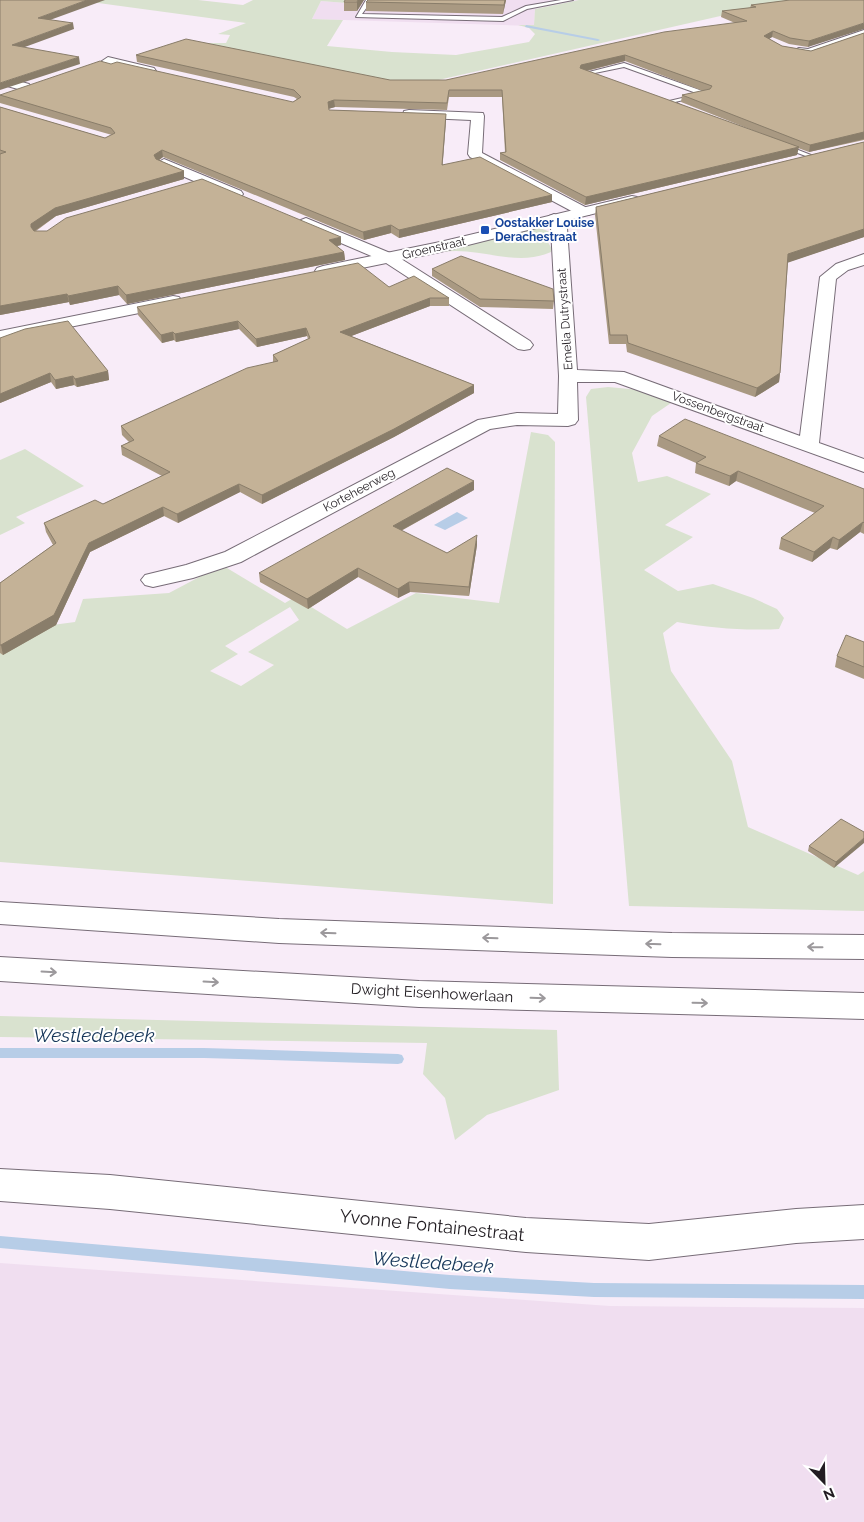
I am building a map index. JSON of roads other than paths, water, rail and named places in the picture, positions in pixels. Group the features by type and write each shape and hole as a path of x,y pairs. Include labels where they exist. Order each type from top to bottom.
{"main road":[{"path":"786,49 809,53 864,33"},
{"path":"819,38 838,42"},
{"path":"130,53 103,63 164,74"},
{"path":"0,80 30,86 0,96"},
{"path":"392,114 478,116 476,154 482,159 584,212"},
{"path":"786,164 830,153"},
{"path":"164,163 248,199"},
{"path":"185,186 204,180"},
{"name":"Groenstraat","path":"311,274 389,258 650,196"},
{"path":"292,217 389,258 524,345"},
{"name":"Emelia Dutrystraat","path":"554,219 559,228 568,376 568,420"},
{"path":"809,445 828,277 842,267 864,259"},
{"path":"0,336 185,299"},
{"name":"Vossenbergstraat","path":"568,376 617,376 864,466"},
{"name":"Korteheerweg","path":"152,580 194,571 233,557 485,424 516,419 568,420"},
{"path":"0,913 279,931 672,945 864,947"},
{"name":"Dwight Eisenhowerlaan","path":"0,969 419,994 864,1006"},
{"name":"Yvonne Fontainestraat","path":"0,1185 110,1192 526,1235 648,1242 796,1226 864,1222"}],"lane":[{"path":"369,0 358,16 503,19 526,8 570,0"},
{"path":"602,80 584,74 624,65 706,94 668,102"},
{"path":"658,99 686,109"},
{"path":"776,144 813,158"}],"water":[{"path":"457,512 468,518 445,530 434,525"}],"waterway":[{"path":"526,26 598,40"},
{"name":"Westledebeek","path":"0,1053 204,1053 398,1059"},
{"name":"Westledebeek","path":"0,1242 450,1282 594,1290 864,1292"}],"place":[{"name":"Oostakker Louise Derachestraat","path":"485,230"}]}
